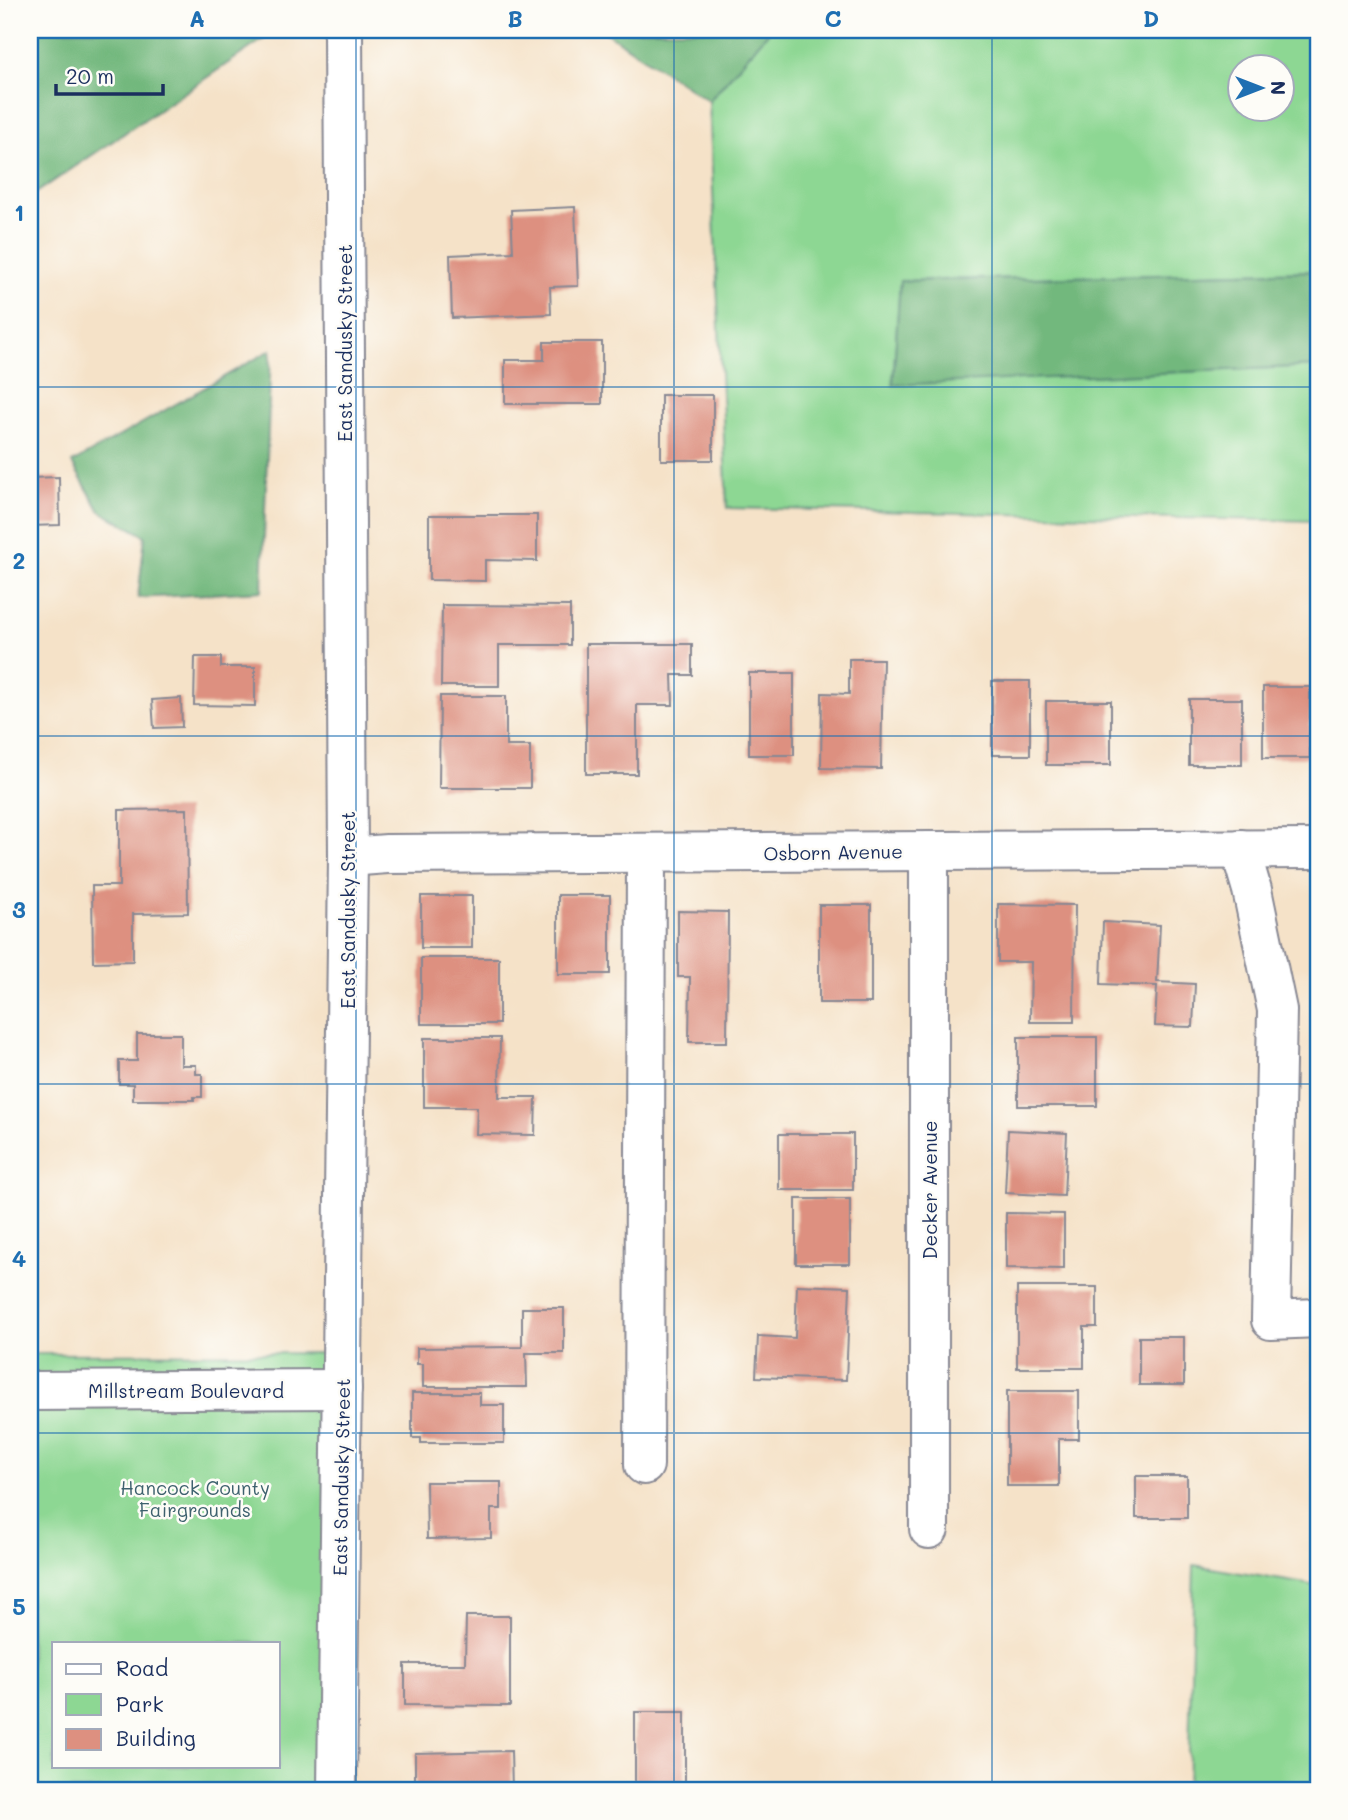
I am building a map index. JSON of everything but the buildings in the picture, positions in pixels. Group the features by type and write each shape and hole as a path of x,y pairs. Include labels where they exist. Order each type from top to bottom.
{"main road":[{"name":"East Sandusky Street","path":"337,1790 348,857 343,30"},
{"path":"1240,849 1252,890 1276,1010 1270,1320 1318,1318"},
{"name":"Osborn Avenue","path":"348,857 387,854 1318,849"},
{"name":"Decker Avenue","path":"929,851 929,1529"},
{"path":"644,1465 646,854"},
{"name":"Millstream Boulevard","path":"30,1391 342,1390"}],"green space":[{"path":"30,30 277,30 30,197"},
{"path":"602,30 770,30 709,101"},
{"path":"770,30 1318,30 1318,271 900,281 893,384 1318,366 1318,521 727,508 709,101"},
{"path":"1318,271 1318,366 893,385 900,281"},
{"path":"271,350 262,591 138,598 145,536 100,511 72,463"},
{"name":"Hancock County Fairgrounds","path":"342,1353 338,1790 30,1790 30,1354"},
{"path":"1194,1565 1318,1586 1318,1790 1188,1790"}]}
